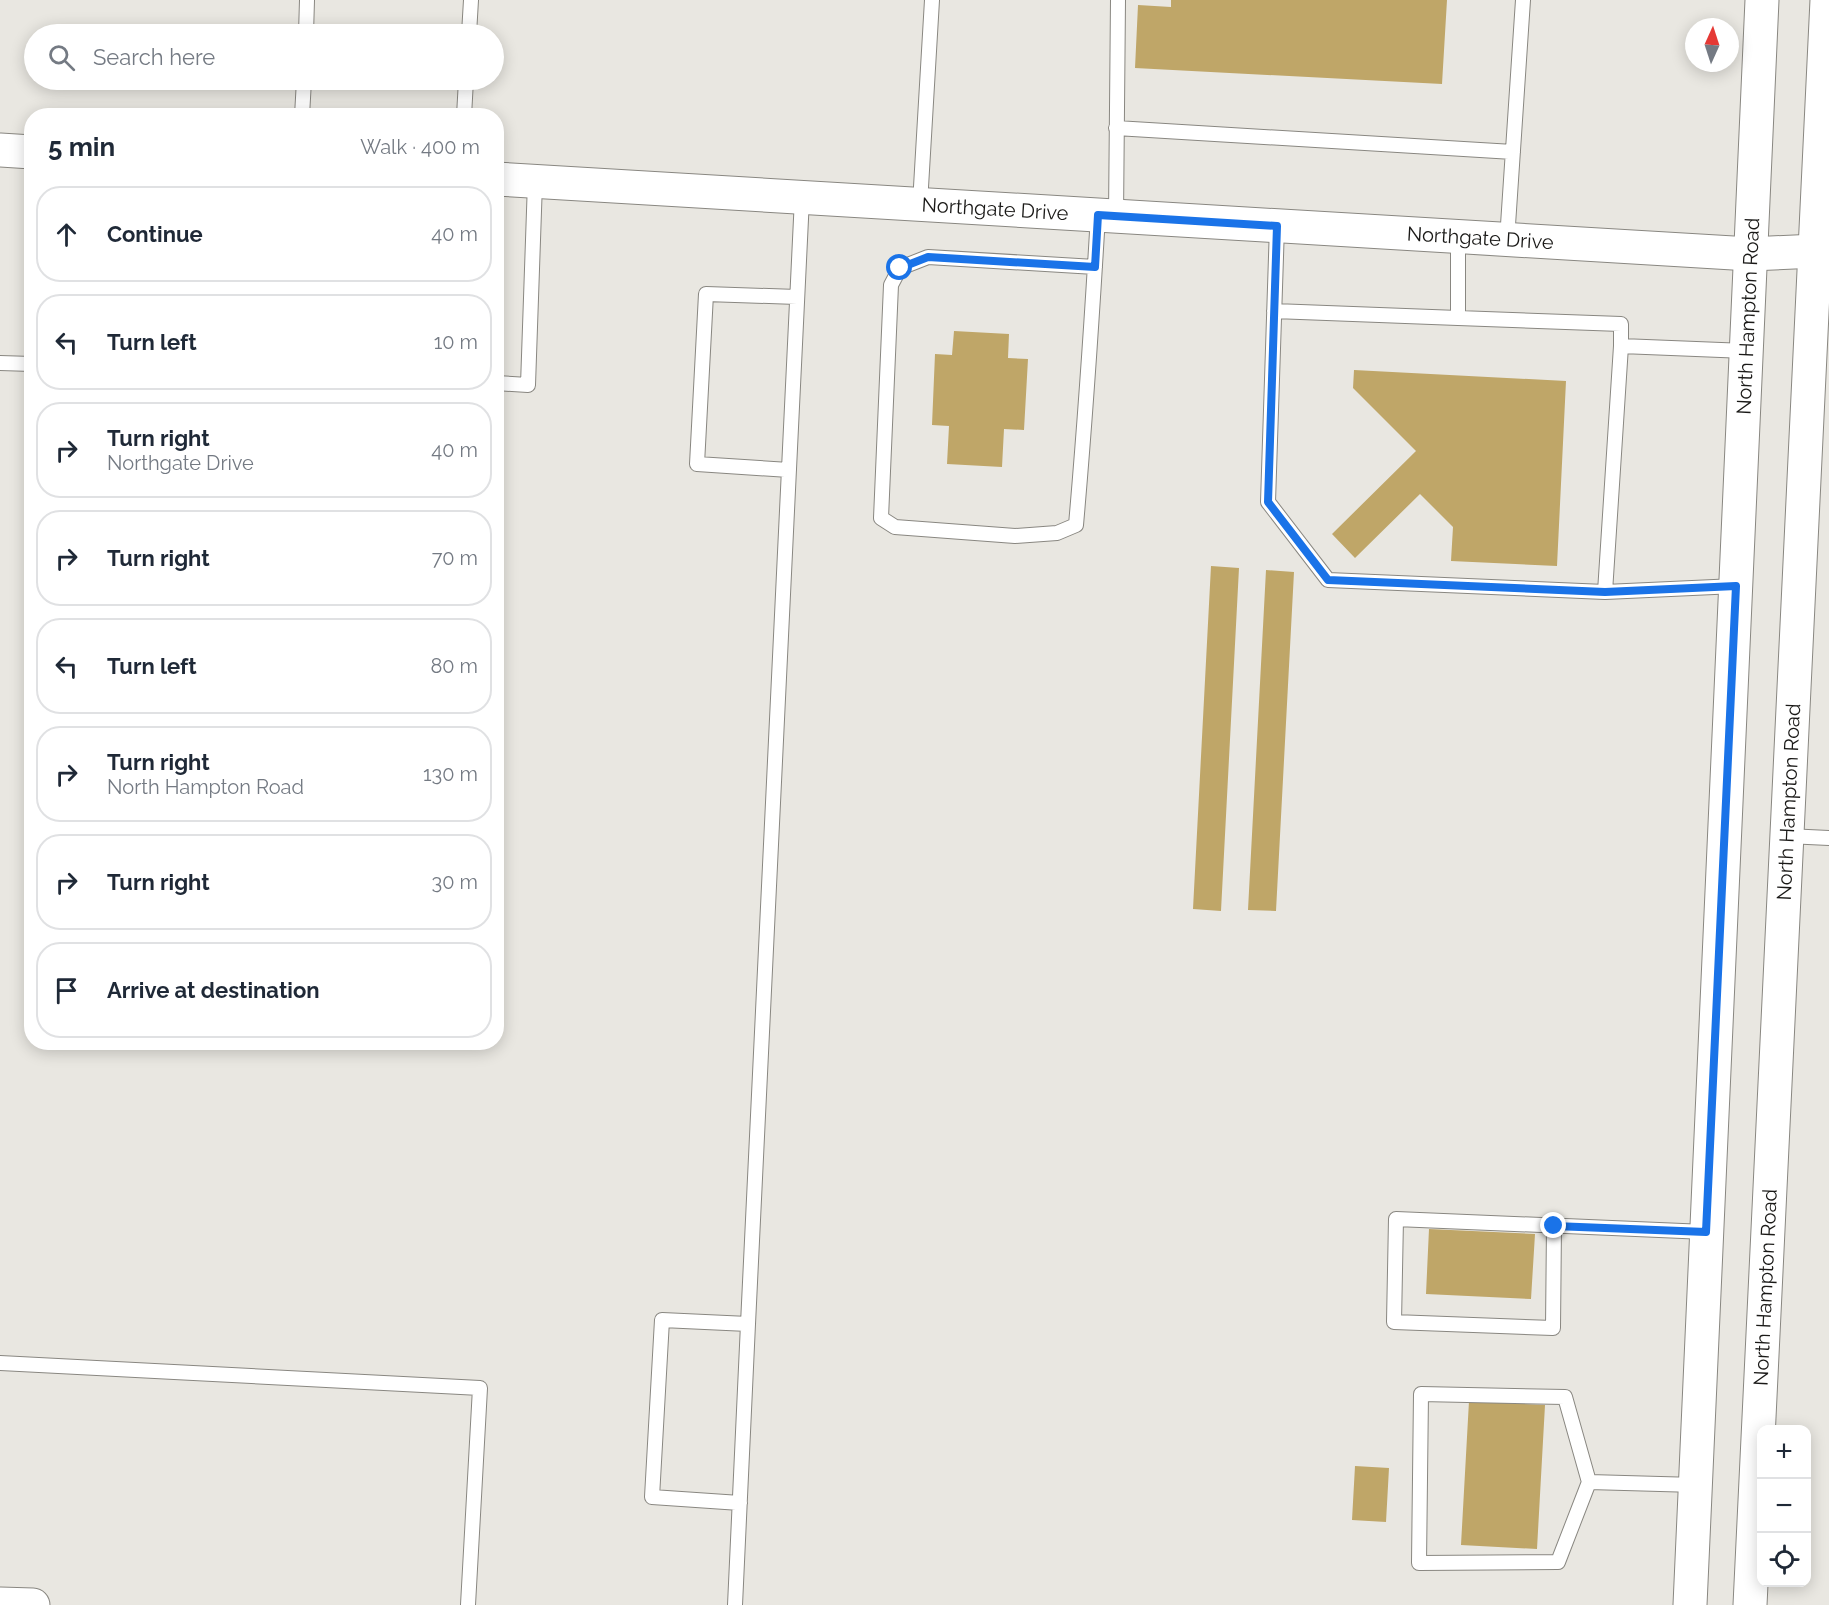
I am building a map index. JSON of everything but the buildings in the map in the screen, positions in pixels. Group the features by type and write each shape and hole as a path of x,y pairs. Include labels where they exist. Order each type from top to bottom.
{"main road":[{"name":"North Hampton Road","path":"1690,1605 1762,0"},
{"name":"North Hampton Road","path":"1750,1605 1787,836 1822,249 1827,0"},
{"path":"0,150 24,152"},
{"name":"Northgate Drive","path":"504,179 1750,254 1822,249"},
{"path":"0,1604 33,1605"}],"lane":[{"path":"306,24 307,0"},
{"path":"470,24 471,0"},
{"path":"920,204 932,0"},
{"path":"1095,267 928,257 900,268 891,285 881,518 896,527 1015,536 1057,533 1076,525 1095,267 1107,215 1116,128 1118,0"},
{"path":"1507,240 1523,0"},
{"path":"302,108 303,90"},
{"path":"464,108 465,90"},
{"path":"1116,128 1513,152"},
{"path":"504,384 528,385 535,181"},
{"path":"735,1605 802,198"},
{"path":"1277,226 1268,502 1328,580 1605,592 1736,586"},
{"path":"1458,237 1458,318"},
{"path":"789,470 697,464 706,294 797,297"},
{"path":"1274,311 1621,324 1605,592"},
{"path":"1621,346 1746,351"},
{"path":"0,363 24,364"},
{"path":"1787,836 1829,838"},
{"path":"1554,1226 1553,1328 1395,1322 1396,1219 1706,1232"},
{"path":"740,1503 652,1497 662,1320 748,1324"},
{"path":"0,1363 480,1388 468,1605"},
{"path":"1421,1394 1565,1397 1589,1482 1558,1562 1419,1563 1421,1394"},
{"path":"1589,1482 1696,1485"}],"route":[{"path":"900,268 928,257 1095,267 1098,215 1277,226 1268,502 1328,580 1605,592 1736,586 1706,1232 1554,1226"}]}
